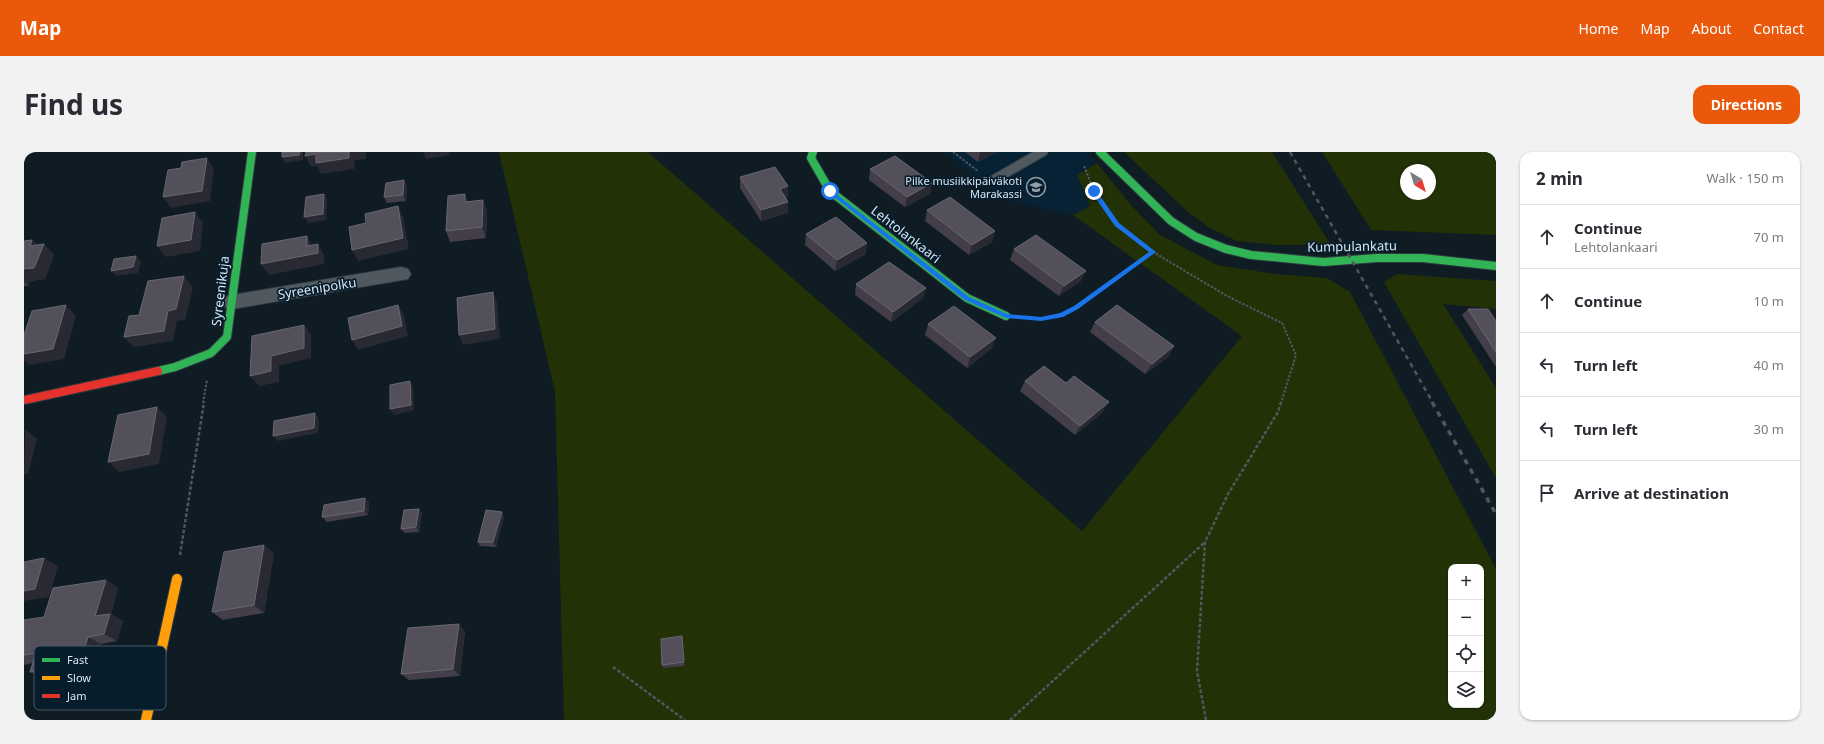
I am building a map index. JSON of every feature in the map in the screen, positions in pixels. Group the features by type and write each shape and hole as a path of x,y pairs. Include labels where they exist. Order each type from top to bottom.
{"street":[{"name":"Syreenikuja","path":"24,400 175,368 211,354 227,337 252,152"},
{"name":"Lehtolankaari","path":"813,152 811,158 830,191 967,298 1006,316"},
{"name":"Kumpulankatu","path":"1100,152 1171,221 1196,237 1226,249 1251,255 1323,262 1377,258 1423,258 1496,266"},
{"name":"Syreenipolku","path":"232,302 401,274"},
{"path":"162,646 177,579"},
{"path":"146,720 148,710"}],"lane":[{"path":"995,179 1042,152"}],"path":[{"path":"953,152 986,178 995,179"},
{"path":"1010,720 1205,542 1228,494 1278,412 1296,355 1282,323 1227,296 1153,252 1117,224 1094,191 1083,163"},
{"path":"1006,316 1041,319 1061,315 1076,307 1153,252"},
{"path":"177,579 211,354"},
{"path":"1205,542 1197,672 1206,720"},
{"path":"613,666 685,720"}],"shaded area":[{"name":"Pilke musiikkipäiväkoti Marakassi","path":"943,152 1086,152 1097,163 1077,175 1090,206 1073,215 1006,200"}],"green space":[{"path":"499,152 648,152 1082,531 1242,336 1073,215 1090,206 1077,175 1097,163 1130,204 1160,235 1217,265 1275,274 1327,278 1350,292 1496,569 1496,720 564,720 555,392"},
{"path":"1124,152 1272,152 1331,245 1277,245 1237,241 1210,228 1188,212"},
{"path":"1322,152 1496,152 1496,235 1371,230"},
{"path":"1397,274 1496,281 1496,309 1443,304 1496,388 1496,478 1384,282"}],"building":[{"path":"282,152 300,152 299,155 282,157"},
{"path":"306,152 349,152 349,158 316,163 316,154 305,156"},
{"path":"895,156 932,183 907,197 870,169"},
{"path":"207,158 202,191 163,197 168,170 181,168 182,162"},
{"path":"775,167 788,186 780,189 788,202 761,210 740,177"},
{"path":"404,180 403,195 384,197 386,183"},
{"path":"324,194 323,214 304,217 306,197"},
{"path":"465,194 465,202 483,200 482,227 446,231 448,196"},
{"path":"950,197 995,231 972,245 927,210"},
{"path":"398,206 403,238 352,250 349,227 366,223 365,214"},
{"path":"195,212 191,240 157,246 162,218"},
{"path":"836,217 867,243 837,260 806,234"},
{"path":"1036,235 1086,271 1064,286 1014,249"},
{"path":"307,236 307,246 318,244 318,253 261,264 262,244"},
{"path":"32,240 30,246 44,244 34,268 24,269 24,241"},
{"path":"136,256 133,267 111,271 114,259"},
{"path":"889,262 926,288 893,312 856,284"},
{"path":"184,276 176,309 168,311 164,331 124,337 129,316 139,315 148,281"},
{"path":"493,292 495,329 459,335 457,298"},
{"path":"66,305 53,349 24,354 24,335 32,311"},
{"path":"398,305 402,326 352,340 348,318"},
{"path":"1117,305 1174,346 1152,364 1095,322"},
{"path":"954,306 996,338 970,357 928,324"},
{"path":"1468,309 1488,309 1496,321 1496,352"},
{"path":"304,325 304,348 271,356 271,371 250,376 252,336"},
{"path":"1044,366 1066,383 1074,376 1109,402 1080,426 1025,381"},
{"path":"410,381 411,405 390,409 390,385"},
{"path":"157,407 149,454 108,462 118,415"},
{"path":"315,413 314,428 273,436 274,421"},
{"path":"365,498 364,511 322,517 324,505"},
{"path":"419,509 416,527 401,529 404,510"},
{"path":"486,510 502,512 493,542 478,542"},
{"path":"264,545 254,605 212,612 224,552"},
{"path":"44,558 35,589 24,591 24,562"},
{"path":"106,580 95,616 110,614 104,634 88,637 85,646 34,646 34,653 24,655 24,620 44,617 53,588"},
{"path":"459,624 453,669 401,674 408,628"},
{"path":"682,636 684,662 662,665 661,639"},
{"path":"34,659 34,671 30,672"}],"railway":[{"path":"1290,152 1433,403"},
{"path":"1432,402 1496,514"}],"traffic: fast":[{"path":"158,371 175,367 211,353 227,337 252,152"},
{"path":"813,152 811,158 830,191 967,298 1006,316"},
{"path":"1100,152 1171,221 1196,237 1226,249 1251,255 1323,262 1377,258 1423,258 1496,266"}],"traffic: slow":[{"path":"162,646 177,579"},
{"path":"146,720 148,710"}],"traffic: jam":[{"path":"24,400 158,371"}],"place":[{"name":"Pilke musiikkipäiväkoti Marakassi","path":"1036,187"}],"route":[{"path":"830,191 967,298 1006,316 1041,319 1061,315 1076,307 1153,252 1117,224 1094,191"}]}
